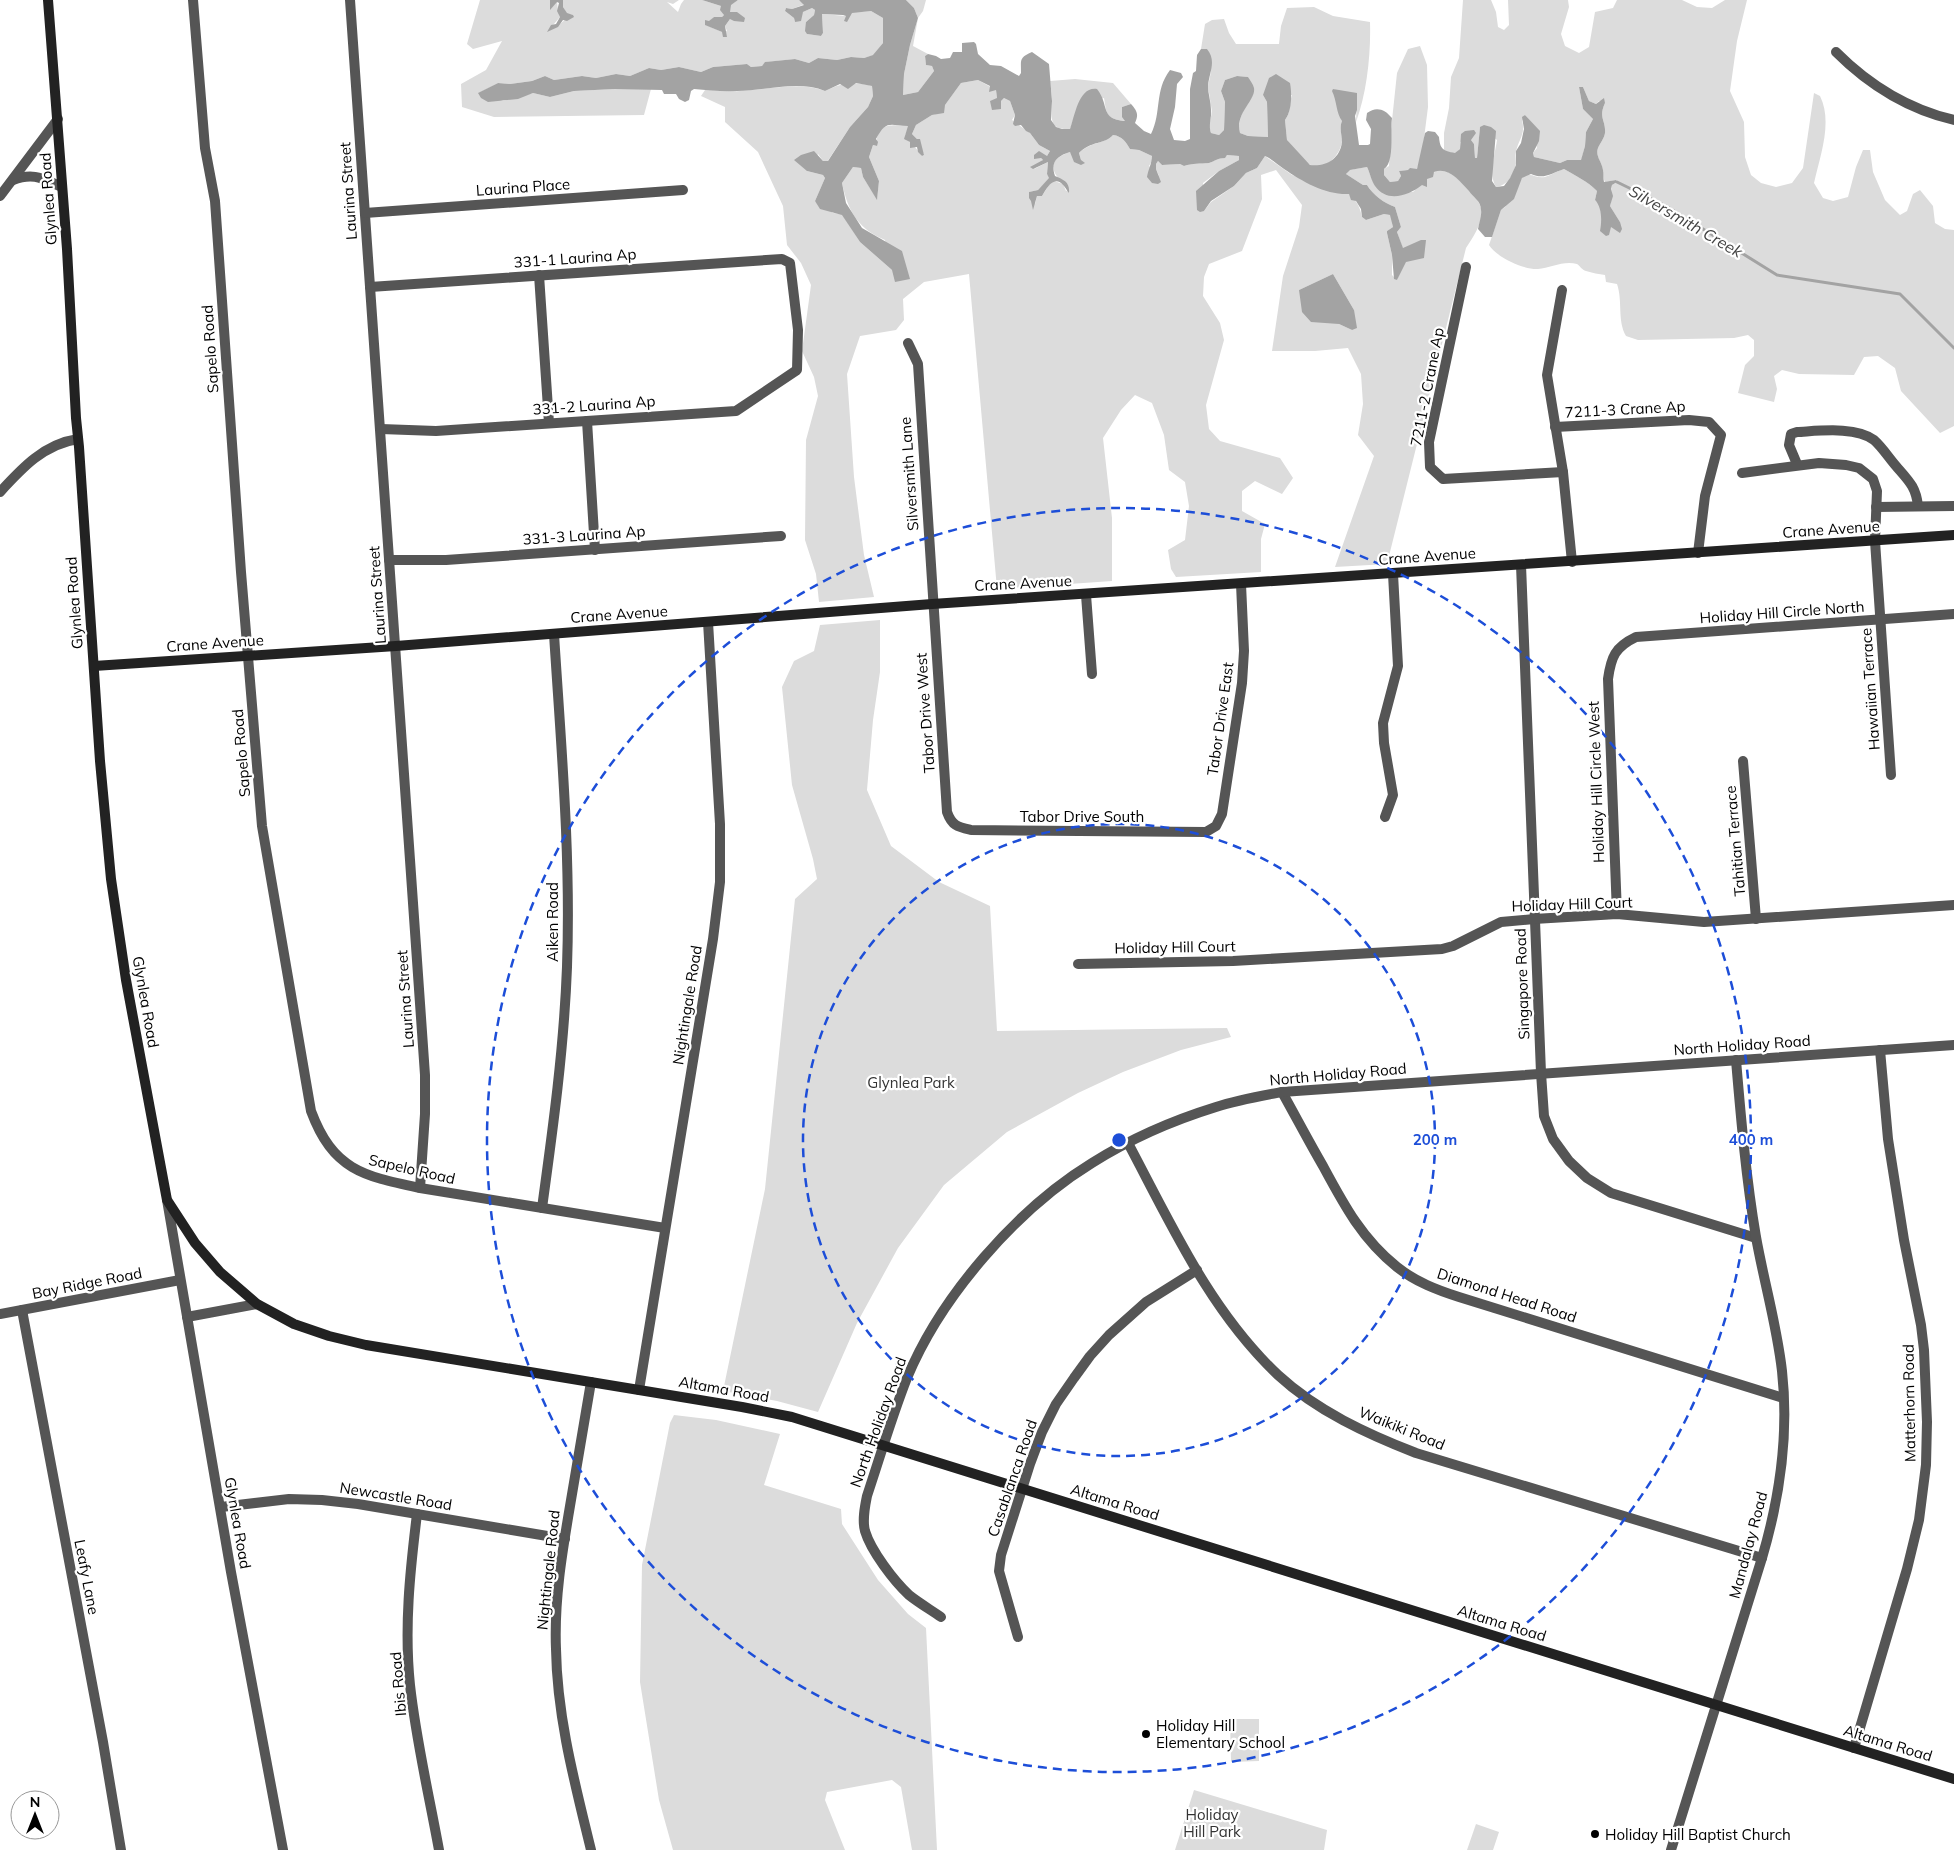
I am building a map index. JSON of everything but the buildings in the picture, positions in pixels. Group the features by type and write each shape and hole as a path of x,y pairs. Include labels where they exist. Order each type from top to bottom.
{"street":[{"name":"Glynlea Road","path":"48,0 58,119 94,666 111,879 126,980 167,1200 282,1850"},
{"name":"Sapelo Road","path":"193,0 205,148 214,201 262,826 311,1111 318,1129 341,1161 357,1172 381,1180 664,1228"},
{"name":"Laurina Street","path":"350,0 425,1075 425,1114 420,1188"},
{"path":"1836,52 1854,70 1881,90 1907,105 1954,120"},
{"path":"0,196 58,119"},
{"path":"13,180 24,176 34,176 62,187"},
{"name":"Laurina Place","path":"365,213 683,190"},
{"name":"331-1 Laurina Ap","path":"370,287 782,259 790,263 798,330 797,370"},
{"name":"7211-2 Crane Ap","path":"1466,267 1429,442 1430,467 1443,479 1563,472"},
{"path":"539,275 549,423"},
{"path":"1562,290 1547,375 1563,472 1572,562"},
{"name":"Silversmith Lane","path":"908,343 918,364 932,604"},
{"name":"331-2 Laurina Ap","path":"381,429 436,431 736,411 797,370"},
{"name":"7211-3 Crane Ap","path":"1555,427 1689,420 1709,422 1720,435 1705,496 1698,553"},
{"path":"587,421 596,550"},
{"path":"1797,464 1789,445 1791,434 1837,430 1859,433 1873,439 1905,476 1916,492 1918,506"},
{"path":"0,492 42,452 53,445 78,438"},
{"name":"Hawaiian Terrace","path":"1742,472 1768,470 1797,464 1819,463 1859,468 1873,479 1877,491 1875,541 1891,775"},
{"path":"1876,507 1954,506"},
{"name":"331-3 Laurina Ap","path":"389,560 446,560 781,536"},
{"name":"Crane Avenue","path":"94,666 248,657 932,604 1954,536"},
{"name":"Singapore Road","path":"1521,565 1540,1074 1544,1116 1553,1139 1569,1161 1587,1178 1611,1193 1756,1238"},
{"path":"1385,817 1393,795 1384,743 1383,723 1398,666 1393,574"},
{"name":"Tabor Drive East","path":"1216,826 1222,814 1242,683 1244,651 1241,584"},
{"path":"1086,595 1092,674"},
{"name":"Tabor Drive West","path":"932,604 947,812 950,820"},
{"name":"Holiday Hill Circle North","path":"1617,650 1625,642 1636,637 1954,614"},
{"name":"Nightingale Road","path":"639,1390 711,949 720,882 720,824 708,622"},
{"name":"Aiken Road","path":"542,1208 558,1088 567,960 567,833 554,634"},
{"name":"Holiday Hill Circle West","path":"1616,914 1608,679 1610,665 1617,650"},
{"name":"Tahitian Terrace","path":"1743,761 1756,919"},
{"name":"Tabor Drive South","path":"950,820 956,827 971,830 1206,832 1216,826"},
{"name":"Holiday Hill Court","path":"1078,964 1233,962 1442,949 1458,944 1500,922 1534,919 1616,914 1704,922 1954,905"},
{"name":"North Holiday Road","path":"942,1617 910,1595 874,1550 865,1530 864,1510 867,1496 907,1378 940,1317 966,1277 1023,1217 1091,1163 1128,1143 1174,1122 1217,1106 1282,1092 1954,1045"},
{"name":"Matterhorn Road","path":"1854,1748 1907,1569 1919,1520 1926,1465 1927,1404 1923,1341 1888,1139 1880,1050"},
{"name":"Mandalay Road","path":"1674,1849 1774,1518 1781,1477 1784,1436 1782,1370 1756,1238 1747,1176 1736,1060"},
{"name":"Diamond Head Road","path":"1282,1092 1356,1225 1377,1250 1398,1268 1415,1279 1459,1297 1783,1398"},
{"name":"Waikiki Road","path":"1128,1143 1218,1305 1247,1343 1279,1376 1315,1403 1369,1434 1416,1452 1762,1558"},
{"name":"Glynlea Road","path":"167,1200 195,1243 226,1277 257,1304"},
{"name":"Casablanca Road","path":"1018,1637 999,1571 1001,1554 1022,1489 1056,1404 1090,1356 1128,1318 1146,1302 1197,1270"},
{"name":"Bay Ridge Road","path":"0,1314 180,1280"},
{"path":"187,1318 257,1304"},
{"name":"Altama Road","path":"257,1304 294,1324 366,1345 782,1414 1954,1779"},
{"name":"Leafy Lane","path":"22,1310 103,1742 121,1850"},
{"name":"Nightingale Road","path":"591,1382 565,1539 556,1619 559,1697 566,1742 591,1850"},
{"name":"Newcastle Road","path":"221,1507 289,1499 322,1500 565,1539"},
{"name":"Ibis Road","path":"417,1514 409,1574 410,1684 439,1850"}],"green space":[{"path":"480,0 550,0 550,9 557,1 560,17 548,31 573,15 567,14 563,7 563,0 679,0 673,4 667,2 678,12 684,0 702,0 721,6 724,15 722,17 714,17 706,25 722,32 727,31 725,26 730,19 730,5 738,0 799,0 805,4 792,9 786,8 785,11 794,18 795,22 803,12 812,8 815,10 814,15 806,22 807,34 821,36 823,33 822,14 846,16 852,12 871,11 883,18 883,43 874,55 864,58 851,57 837,60 818,58 809,63 795,59 766,62 762,66 751,67 747,64 713,67 701,72 679,67 661,70 649,68 630,76 616,74 596,78 582,76 554,80 545,76 532,81 510,84 498,83 479,93 503,101 533,93 550,97 574,91 651,89 644,115 494,117 462,107 461,84 486,70 502,41 473,49 467,44"},
{"path":"906,0 926,0 923,11 918,18 914,8"},
{"path":"1463,0 1491,0 1496,12 1498,27 1504,30 1509,25 1508,0 1568,0 1569,7 1561,34 1565,46 1579,53 1589,47 1595,12 1613,8 1617,0 1682,0 1697,7 1712,8 1725,0 1747,0 1737,41 1730,91 1744,122 1745,157 1751,175 1761,183 1776,187 1792,183 1803,168 1814,93 1820,96 1824,106 1825,117 1824,139 1814,183 1823,198 1833,201 1848,197 1863,150 1870,150 1873,172 1885,200 1900,215 1907,211 1913,194 1920,190 1933,206 1935,223 1945,229 1954,230 1954,426 1940,433 1901,391 1895,368 1878,356 1864,357 1854,375 1799,374 1782,370 1774,376 1777,389 1774,402 1738,393 1745,365 1754,356 1754,340 1748,335 1734,338 1638,340 1626,336 1623,330 1617,284 1606,282 1605,275 1593,273 1572,263 1532,269 1511,262 1493,250 1489,245 1501,210 1505,207 1525,176 1545,177 1564,169 1577,176 1597,191 1595,200 1600,204 1602,221 1620,232 1620,222 1610,206 1612,185 1617,182 1616,180 1605,182 1597,154 1605,133 1602,112 1605,103 1599,101 1596,104 1589,101 1583,87 1579,87 1583,109 1593,119 1586,132 1581,161 1567,160 1560,163 1534,157 1533,153 1537,148 1531,122 1525,115 1516,152 1515,168 1512,176 1500,186 1496,187 1492,176 1497,140 1480,127 1477,158 1475,158 1474,144 1471,140 1460,142 1460,149 1455,154 1444,151 1444,133 1449,108 1451,77 1459,58"},
{"path":"1314,7 1333,16 1370,22 1367,73 1363,98 1356,122 1357,98 1333,89 1342,121 1342,141 1335,157 1325,165 1320,167 1314,166 1306,162 1289,144 1285,120 1292,95 1263,95 1267,102 1268,137 1248,136 1240,133 1241,118 1253,95 1248,77 1237,76 1225,80 1221,91 1225,102 1224,130 1219,135 1211,133 1209,126 1212,112 1208,86 1211,72 1207,49 1201,49 1205,24 1212,20 1224,19 1229,33 1236,44 1279,44 1281,26 1287,8"},
{"path":"918,18 913,46 928,54 925,56 926,65 932,66 934,71 918,92 903,95 904,74"},
{"path":"1420,46 1427,65 1428,107 1422,154 1417,169 1399,171 1401,176 1398,181 1390,182 1384,175 1384,169 1389,166 1397,73 1408,49"},
{"path":"1075,79 1113,83 1131,104 1122,107 1126,121 1111,118 1107,113 1104,98 1079,104 1070,129 1063,129 1055,125 1052,118 1050,81"},
{"path":"978,80 996,90 997,98 1001,101 1004,98 1010,101 1015,115 1012,120 1030,133 1039,145 1050,151 1047,156 1041,158 1043,160 1034,169 1048,162 1047,174 1050,178 1038,190 1029,192 1035,204 1037,196 1042,196 1051,182 1063,184 1066,191 1069,189 1055,174 1053,169 1056,160 1070,152 1081,160 1079,153 1083,149 1107,140 1113,135 1121,138 1130,149 1139,150 1152,156 1149,166 1159,176 1156,169 1158,161 1162,165 1180,164 1184,166 1209,163 1224,158 1227,155 1239,156 1239,160 1203,183 1204,211 1211,202 1234,186 1246,173 1257,168 1265,156 1292,175 1349,194 1359,207 1362,217 1366,220 1384,214 1391,215 1393,227 1387,233 1392,255 1392,275 1397,280 1411,245 1403,249 1397,232 1401,227 1395,207 1379,198 1367,185 1363,185 1346,174 1349,170 1367,167 1374,184 1413,192 1430,176 1440,170 1451,174 1470,191 1481,208 1481,219 1466,248 1387,564 1335,567 1374,456 1358,435 1363,404 1361,374 1348,348 1315,351 1272,351 1283,276 1299,227 1302,205 1276,170 1261,175 1262,199 1242,251 1209,264 1204,277 1203,296 1220,323 1224,340 1206,405 1209,429 1220,441 1280,458 1293,478 1282,494 1255,481 1242,491 1242,511 1265,524 1261,539 1261,572 1176,577 1171,569 1168,550 1185,540 1189,506 1185,482 1169,470 1164,435 1152,403 1135,395 1121,410 1103,438 1112,518 1112,581 997,589 969,274 924,282 903,299 904,320 896,330 860,336 847,374 854,477 864,555 874,597 819,602 816,574 805,540 806,440 818,396 814,377 802,351 811,285 801,263 787,245 783,206 758,152 725,122 725,107 701,96 705,90 736,91 794,86 825,91 848,84 872,86 873,96 868,107 850,127 827,162 823,161 818,154 807,171 823,175 825,178 815,201 833,213 842,214 860,242 892,270 885,240 861,225 847,202 842,183 853,167 861,168 863,177 877,199 879,181 869,157 873,145 877,146 879,133 882,129 890,126 909,126 905,136 922,156 924,155 917,139 912,134 916,125 939,113 961,83","holes":["1333,274 1354,310 1352,330 1339,324 1299,290"]},
{"name":"Glynlea Park","path":"880,620 880,672 873,720 867,790 891,846 939,882 990,906 997,1031 1227,1028 1231,1037 1181,1050 1123,1072 1078,1093 1007,1132 944,1185 898,1248 857,1323 818,1412 777,1401 723,1391 765,1189 795,899 817,879 792,785 782,687 794,661 814,651 820,625"},
{"path":"674,1415 716,1420 780,1434 764,1485 841,1509 842,1524 878,1580 908,1614 926,1628 937,1850 912,1850 901,1787 892,1780 827,1792 825,1800 845,1850 673,1850 659,1800 640,1682 642,1565 670,1423"},
{"path":"1230,1719 1259,1719 1259,1761 1231,1762"},
{"name":"Holiday Hill Park","path":"1194,1790 1327,1830 1324,1850 1175,1850"},
{"path":"1476,1824 1499,1832 1493,1850 1467,1850"}],"shaded area":[{"path":"550,0 563,0 563,7 567,13 574,17 567,21 563,20 558,27 547,32 551,25 556,24 560,17 557,11 559,3 557,2 550,10"},
{"path":"702,0 738,0 731,5 730,12 737,12 745,18 744,22 730,19 725,26 727,37 723,37 722,32 705,25 705,20 709,21 714,17 722,17 724,15 720,10 721,6"},
{"path":"799,0 906,0 914,8 918,18 904,74 903,95 918,92 934,71 932,66 926,65 925,56 928,54 941,59 950,58 953,52 962,52 962,43 974,42 978,54 990,65 1001,66 1019,76 1022,60 1032,52 1049,64 1052,101 1051,120 1056,127 1062,129 1070,129 1076,109 1086,92 1091,89 1097,89 1111,117 1125,121 1122,117 1122,107 1131,104 1137,113 1135,123 1151,134 1162,86 1170,70 1181,73 1183,77 1177,84 1175,107 1170,129 1174,140 1185,141 1190,139 1190,89 1193,73 1196,71 1197,55 1201,49 1207,49 1212,58 1208,86 1211,107 1211,133 1219,135 1224,130 1225,102 1221,91 1225,80 1237,76 1248,77 1254,88 1252,98 1240,119 1240,133 1248,136 1268,137 1267,102 1263,95 1269,78 1276,74 1290,83 1291,102 1285,120 1287,140 1310,165 1321,165 1335,157 1341,148 1342,142 1342,121 1332,91 1333,89 1357,93 1355,116 1359,145 1370,144 1371,129 1366,120 1367,113 1377,109 1386,112 1392,118 1390,160 1384,169 1384,175 1390,182 1398,181 1401,176 1399,171 1410,168 1417,169 1425,133 1428,131 1435,132 1443,149 1455,153 1460,149 1461,134 1465,131 1474,130 1476,133 1471,140 1474,144 1475,158 1477,158 1480,127 1484,125 1496,131 1492,181 1496,187 1504,186 1516,165 1516,151 1521,143 1524,129 1522,117 1525,115 1540,131 1539,141 1533,153 1534,157 1560,163 1567,160 1581,160 1586,132 1593,119 1583,109 1579,87 1583,87 1589,101 1596,104 1604,98 1605,103 1602,116 1605,133 1597,154 1603,171 1604,182 1616,180 1617,182 1612,185 1613,196 1610,206 1622,229 1620,233 1611,227 1609,235 1606,236 1600,231 1601,214 1595,200 1597,191 1585,181 1564,169 1544,176 1531,174 1522,178 1514,199 1501,210 1492,237 1485,237 1478,229 1481,207 1478,202 1462,183 1449,173 1444,171 1434,172 1433,177 1427,179 1427,187 1422,185 1404,195 1391,196 1385,195 1375,186 1367,167 1350,170 1346,174 1363,185 1367,185 1379,198 1395,207 1401,227 1397,232 1403,248 1421,240 1426,240 1424,258 1406,262 1397,280 1394,279 1392,255 1387,233 1393,227 1390,215 1384,214 1366,220 1362,217 1361,209 1356,201 1351,200 1349,194 1340,194 1315,187 1291,174 1265,156 1257,168 1246,173 1234,186 1211,201 1204,211 1200,212 1197,210 1196,191 1219,171 1239,160 1239,156 1227,155 1225,158 1209,163 1184,166 1180,164 1162,165 1158,161 1156,169 1161,182 1158,184 1152,183 1147,177 1152,156 1139,150 1130,149 1121,138 1113,135 1106,140 1083,149 1079,153 1081,160 1085,163 1081,165 1074,162 1070,152 1061,155 1053,167 1055,176 1064,180 1067,184 1069,193 1060,183 1054,182 1042,196 1037,196 1033,210 1029,192 1038,190 1049,178 1047,174 1048,162 1033,169 1030,167 1043,160 1041,158 1034,159 1034,155 1039,151 1047,156 1050,151 1039,145 1021,125 1015,126 1013,124 1015,115 1010,101 1004,98 1001,101 1001,109 992,110 990,101 997,98 996,90 989,92 990,86 978,80 961,83 945,105 944,113 932,115 916,125 912,134 917,139 920,139 924,155 922,156 918,152 917,147 910,148 910,142 904,139 908,126 889,125 883,129 876,139 878,142 877,146 873,145 869,157 879,181 877,200 863,177 861,168 853,167 842,183 846,203 862,228 902,251 910,279 895,282 892,270 860,242 842,215 820,209 815,201 825,178 823,175 807,171 794,160 801,155 814,151 823,161 828,161 850,127 868,107 873,96 872,86 856,83 848,89 840,84 825,91 804,86 748,91 694,89 691,91 689,100 685,102 679,99 676,94 664,94 662,90 615,89 574,91 550,97 533,93 518,99 488,102 481,98 478,93 498,83 510,84 532,81 545,76 554,80 582,76 596,78 616,74 630,76 649,68 661,70 679,67 701,72 713,67 747,64 751,67 762,66 765,62 795,59 809,63 818,58 837,60 851,57 864,58 873,55 883,43 883,18 871,11 852,13 847,22 844,21 846,16 843,15 822,14 823,33 821,36 807,34 805,31 806,22 814,15 815,10 812,8 803,12 801,21 795,22 794,18 785,11 786,8 792,9 804,5"},
{"path":"1333,274 1354,310 1357,328 1352,330 1339,324 1311,322 1302,312 1299,290"}],"waterway":[{"name":"Silversmith Creek","path":"1617,182 1666,206 1777,275 1900,294 1954,348"}],"place":[{"name":"Holiday Hill Elementary School","path":"1146,1734"},
{"name":"Holiday Hill Baptist Church","path":"1595,1834"}]}
